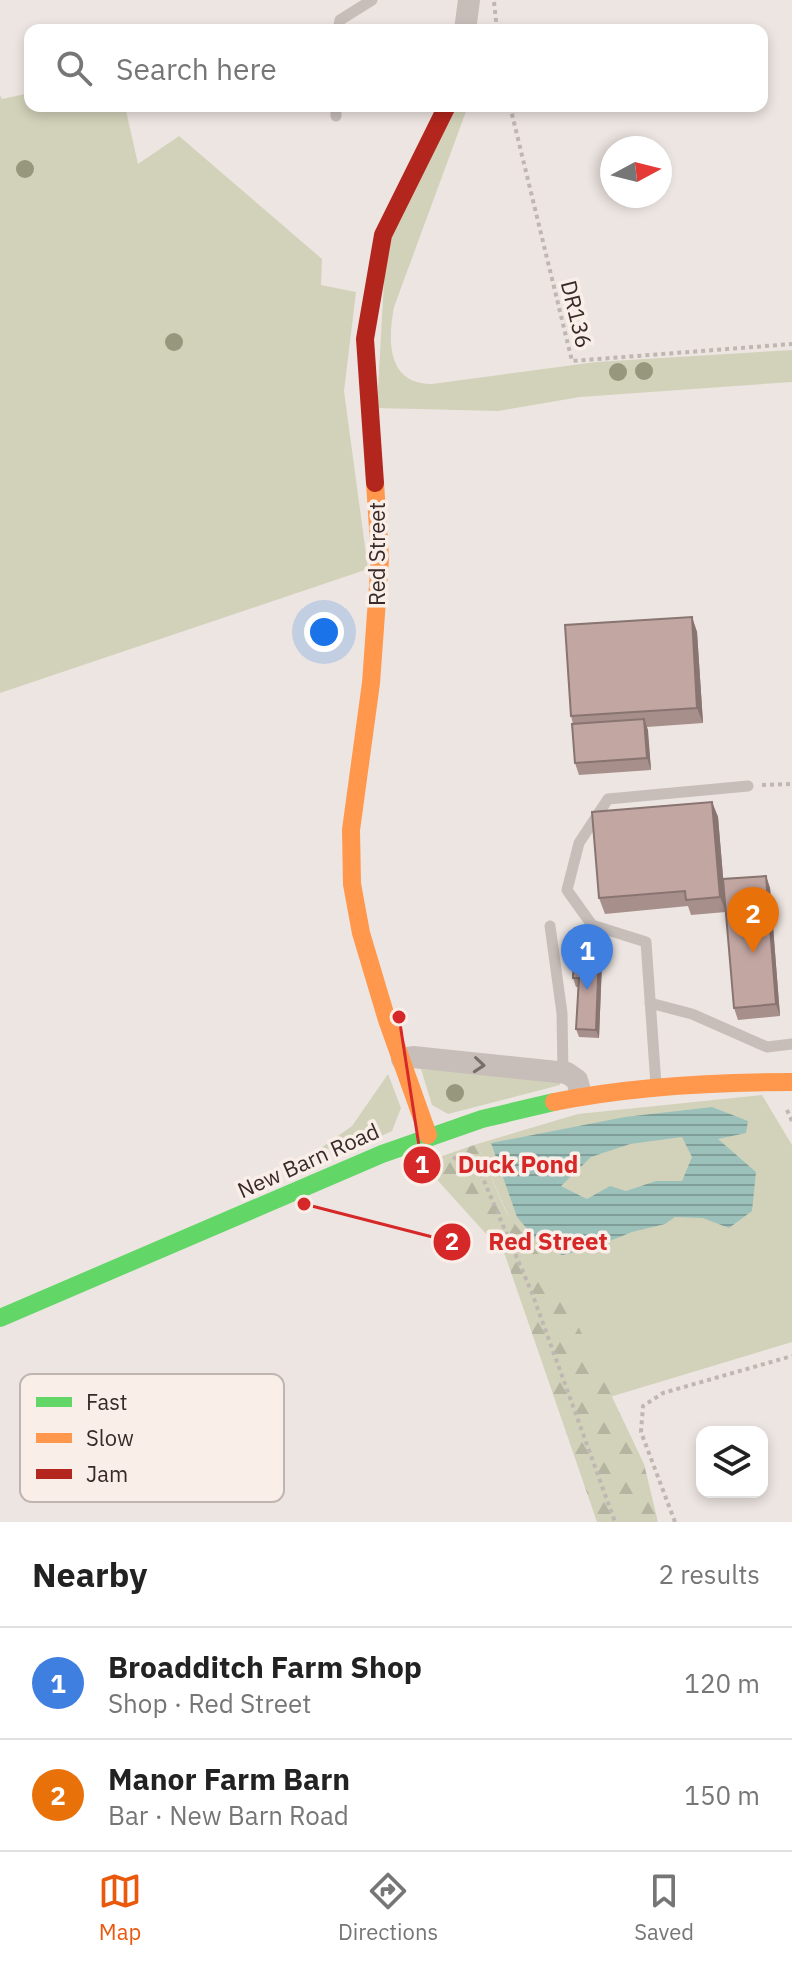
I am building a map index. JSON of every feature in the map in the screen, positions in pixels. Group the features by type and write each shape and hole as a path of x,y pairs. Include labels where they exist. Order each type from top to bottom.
{"street":[{"path":"466,24 469,0"},
{"name":"Red Street","path":"428,1135 378,995 361,933 351,858 353,804 371,683 380,558 365,339 383,235 444,112"},
{"path":"402,1059 413,1057 563,1073 575,1078 581,1094"},
{"name":"New Barn Road","path":"0,1318 428,1135 581,1094 656,1085 792,1082"}],"lane":[{"path":"339,24 340,20 372,0"},
{"path":"656,1085 646,942 592,925 567,890 579,843 608,799 748,786"},
{"path":"550,926 562,1013 563,1073"},
{"path":"650,1003 692,1014 767,1047 792,1044"}],"path":[{"path":"494,0 496,24"},
{"name":"DR136","path":"511,112 572,361 792,344"},
{"path":"748,786 792,784"},
{"path":"428,1135 458,1161 481,1174 532,1293 615,1522"},
{"path":"675,1522 641,1432 643,1406 663,1393 792,1356"}],"green space":[{"path":"24,94 24,112 126,112 138,164 179,136 322,259 321,285 356,292 344,391 368,569 0,693 0,95 2,99"},
{"path":"443,112 466,112 394,307 391,345 398,368 406,376 417,382 432,384 596,362 792,350 792,382 580,397 498,411 377,408 386,244"},
{"path":"421,1069 560,1081 560,1085 448,1114 432,1105"},
{"path":"388,1074 401,1108 392,1131 349,1151 321,1148 352,1126"},
{"path":"762,1095 792,1145 792,1342 590,1403 477,1144 578,1114"},
{"path":"477,1144 507,1214 552,1271 644,1464 658,1522 597,1522 505,1255 422,1163"}],"water":[{"path":"712,1107 748,1121 746,1133 718,1139 756,1172 752,1211 729,1228 703,1218 675,1217 665,1224 562,1255 540,1244 517,1217 491,1143 625,1117","holes":["682,1137 692,1157 682,1181 656,1181 626,1191 610,1186 587,1199 561,1186 591,1157 630,1144"]}],"building":[{"path":"692,617 697,708 571,716 565,625"},
{"path":"644,719 647,758 575,763 572,724"},
{"path":"712,802 720,897 686,900 685,891 599,898 592,812"},
{"path":"766,876 776,1004 734,1008 723,879"},
{"path":"575,928 600,929 596,1030 576,1029 579,978 573,978"}],"traffic: fast":[{"path":"0,1318 382,1154 482,1119 554,1102"}],"traffic: slow":[{"path":"375,483 380,558 371,683 351,830 352,884 361,933 387,1020 428,1135"},
{"path":"554,1102 673,1086 792,1082"}],"traffic: jam":[{"path":"375,483 365,339 383,235 444,112"}],"place":[{"name":"Manor Farm Barn","path":"753,953"},
{"name":"Broadditch Farm Shop","path":"587,990"},
{"name":"Duck Pond","path":"399,1017"},
{"name":"Red Street","path":"304,1204"}]}
